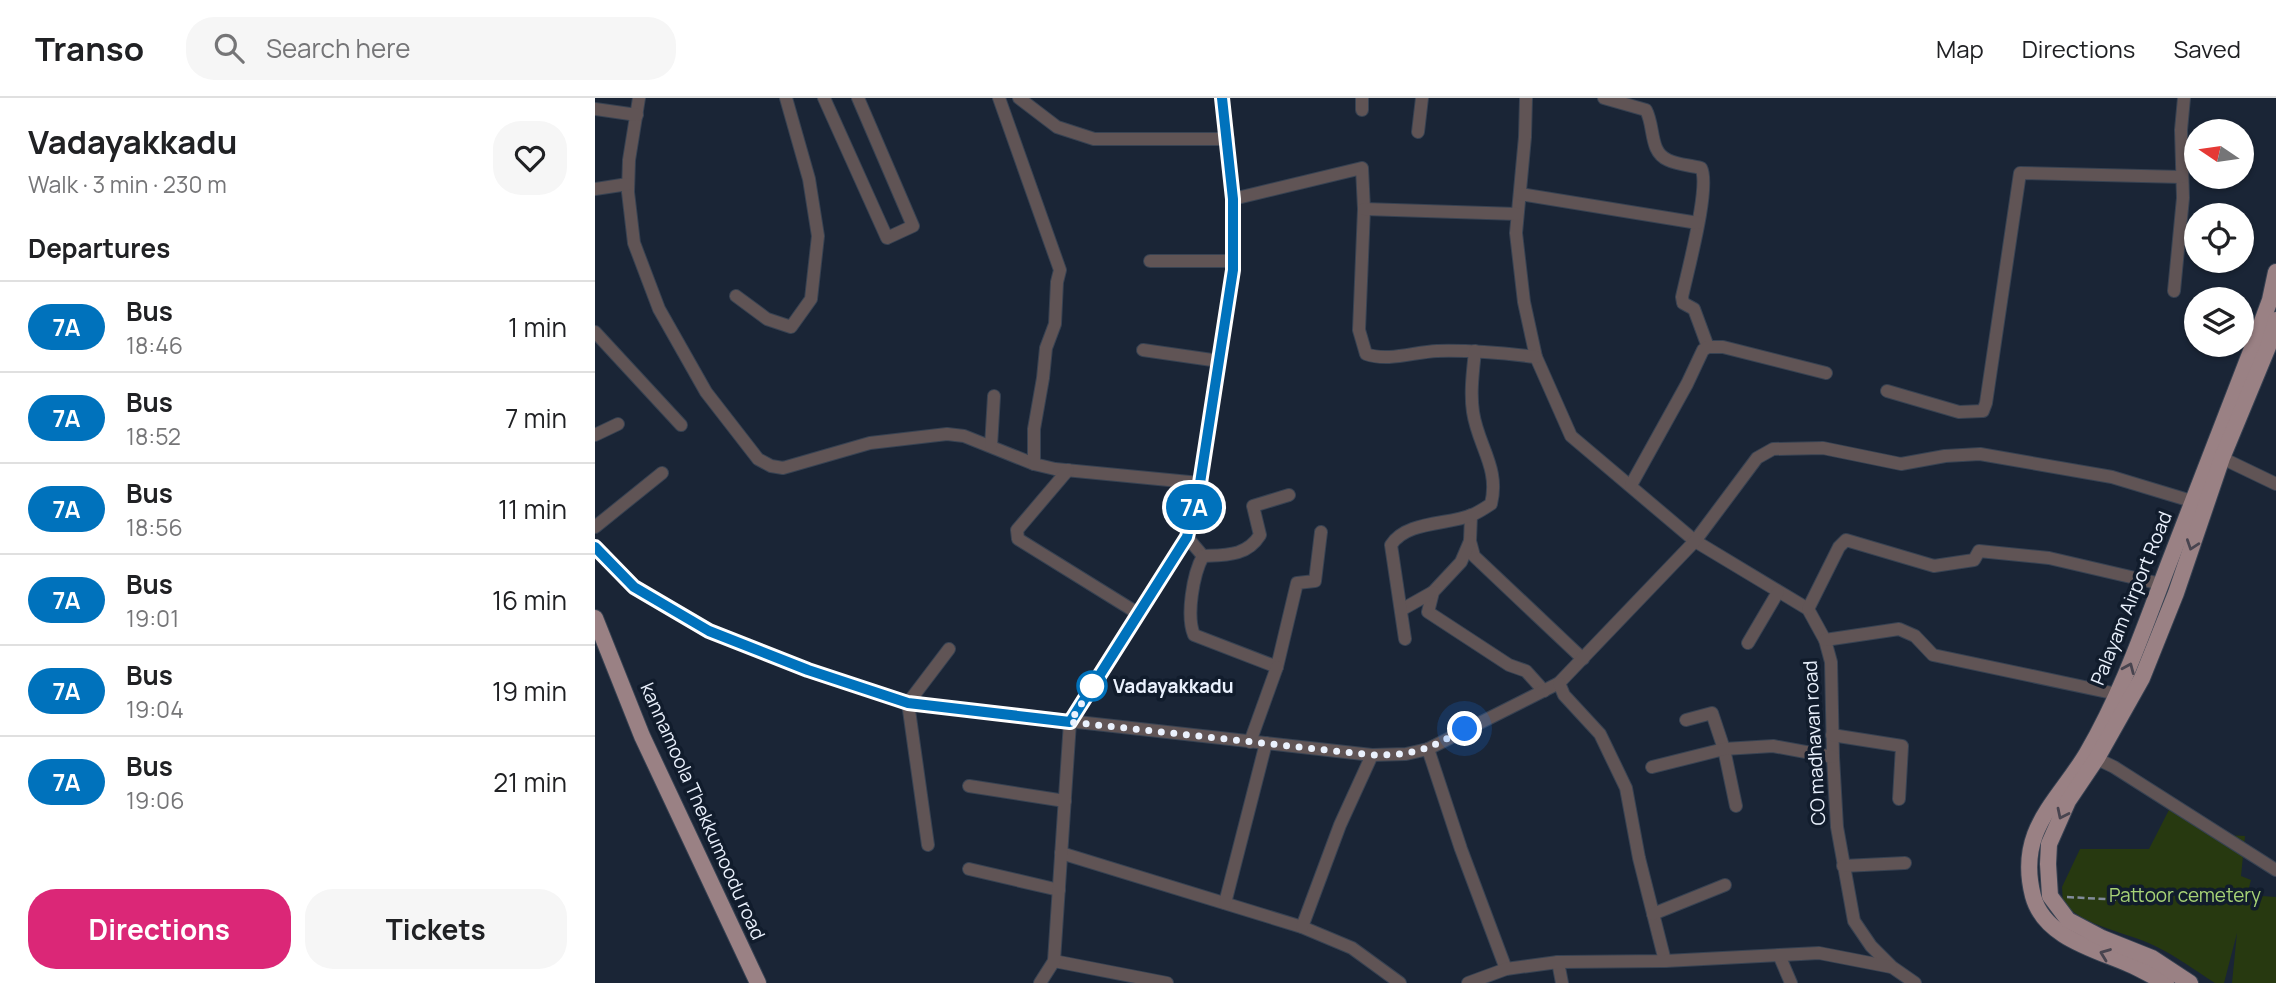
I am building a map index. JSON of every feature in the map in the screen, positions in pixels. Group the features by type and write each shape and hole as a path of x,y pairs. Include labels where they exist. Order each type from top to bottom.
{"main road":[{"name":"Palayam Airport Road","path":"2050,896 2047,864 2052,836 2092,756 2142,678 2176,593 2199,503 2270,300 2276,272"},
{"name":"Palayam Airport Road","path":"2167,983 2084,946 2044,918 2034,898 2030,862 2034,836 2043,814 2092,756 2127,675 2161,584 2272,350 2276,320"},
{"name":"kannamoola Thekkumoodu road","path":"595,618 642,736 758,983"},
{"path":"2050,896 2068,920 2077,926 2152,958 2190,983"}],"street":[{"path":"639,98 628,184 635,243 659,309 706,392 758,459 771,466 783,468 870,443 947,434 964,436 1034,464 1200,483"},
{"path":"736,296 767,319 791,327 811,299 818,236 809,179 786,98"},
{"path":"824,98 887,238 913,226 858,98"},
{"path":"999,98 1060,270 1055,324 1046,348 1037,405 1034,464"},
{"path":"1019,98 1057,127 1094,139 1228,139"},
{"path":"1040,983 1054,961 1070,722 1187,537 1200,483 1233,261 1233,199 1222,98"},
{"path":"1418,131 1422,98"},
{"path":"1526,98 1516,233 1524,302 1537,357 1571,436 1695,541 1808,609 1839,547 1846,540 1934,566 1974,560 1979,551 2049,558 2161,584"},
{"path":"1604,98 1646,110 1652,123 1655,148 1666,160 1701,168 1705,180 1682,297 1683,303 1694,309 1708,347"},
{"path":"2174,291 2183,198 2181,130 2184,98"},
{"path":"595,109 637,115"},
{"path":"1233,199 1361,168 1364,209 1359,330 1366,354 1377,358 1434,351 1475,351 1537,357"},
{"path":"1887,391 1959,412 1983,411 2019,173 2182,177"},
{"path":"595,189 628,184"},
{"path":"1520,194 1698,223"},
{"path":"1364,209 1517,214"},
{"path":"1150,261 1233,261"},
{"path":"595,332 681,425"},
{"path":"1631,485 1703,350 1708,347 1723,347 1826,373"},
{"path":"1143,350 1219,362"},
{"path":"1405,639 1391,545 1397,536 1407,531 1471,515 1491,504 1495,488 1473,414 1471,387 1475,351"},
{"path":"991,446 994,396"},
{"path":"595,435 618,424"},
{"path":"595,547 634,587 709,631 808,670 908,703 1372,755 1406,754 1428,749 1559,683 1695,541 1757,458 1773,449 1823,448 1901,464 1945,456 1980,454 2112,477 2199,503"},
{"path":"2222,458 2276,484"},
{"path":"1068,470 1017,530 1018,539 1139,614"},
{"path":"595,527 662,473"},
{"path":"1203,556 1241,552 1252,547 1260,535 1253,506 1289,495"},
{"path":"1471,515 1470,541 1474,556 1583,659"},
{"path":"1250,742 1277,667 1297,583 1315,581 1321,532"},
{"path":"1187,537 1203,556"},
{"path":"1401,610 1433,592 1461,562 1470,541"},
{"path":"1203,556 1199,564 1190,616 1194,635 1277,667"},
{"path":"1433,592 1427,612 1509,665 1527,671 1544,691"},
{"path":"1748,643 1778,592"},
{"name":"CO madhavan road","path":"1808,609 1825,639 1831,662 1837,827 1854,921 1871,946 1892,967 1916,983"},
{"path":"1825,639 1899,629 1915,636 1933,655 2117,694"},
{"path":"928,845 908,703 949,649"},
{"path":"1559,683 1564,695 1600,734 1626,788 1639,858 1665,961"},
{"path":"1686,720 1712,713 1724,749 1736,806"},
{"path":"1832,735 1902,746 1899,799"},
{"path":"1224,902 1266,743"},
{"path":"1652,767 1724,749 1773,746 1833,757"},
{"path":"1428,749 1461,849 1506,969"},
{"path":"1302,927 1340,825 1372,755"},
{"path":"2092,756 2273,864"},
{"path":"969,786 1065,801"},
{"path":"1061,853 1302,927 1352,948 1400,983"},
{"path":"1843,866 1905,863"},
{"path":"969,869 1059,890"},
{"path":"1653,914 1725,885"},
{"path":"1468,983 1506,969 1558,962 1665,961 1819,953 1892,967"},
{"path":"1779,955 1788,981"},
{"path":"1054,961 1166,983"},
{"path":"1558,962 1562,983"}],"path":[{"path":"2050,896 2159,902"}],"green space":[{"name":"Pattoor cemetery","path":"2171,806 2223,835 2245,836 2241,876 2251,880 2247,895 2276,897 2276,983 2232,983 2237,933 2224,983 2215,983 2163,950 2095,924 2063,903 2062,887 2080,849 2149,849"}],"bus line":[{"name":"7A","path":"595,547 634,587 709,631 808,670 908,703 1070,722 1187,537 1200,483 1233,270 1233,199 1222,98"}],"place":[{"name":"Vadayakkadu","path":"1092,686"}],"route":[{"path":"1092,686 1097,679 1070,722 1372,755 1406,754 1428,749 1465,729"}]}
